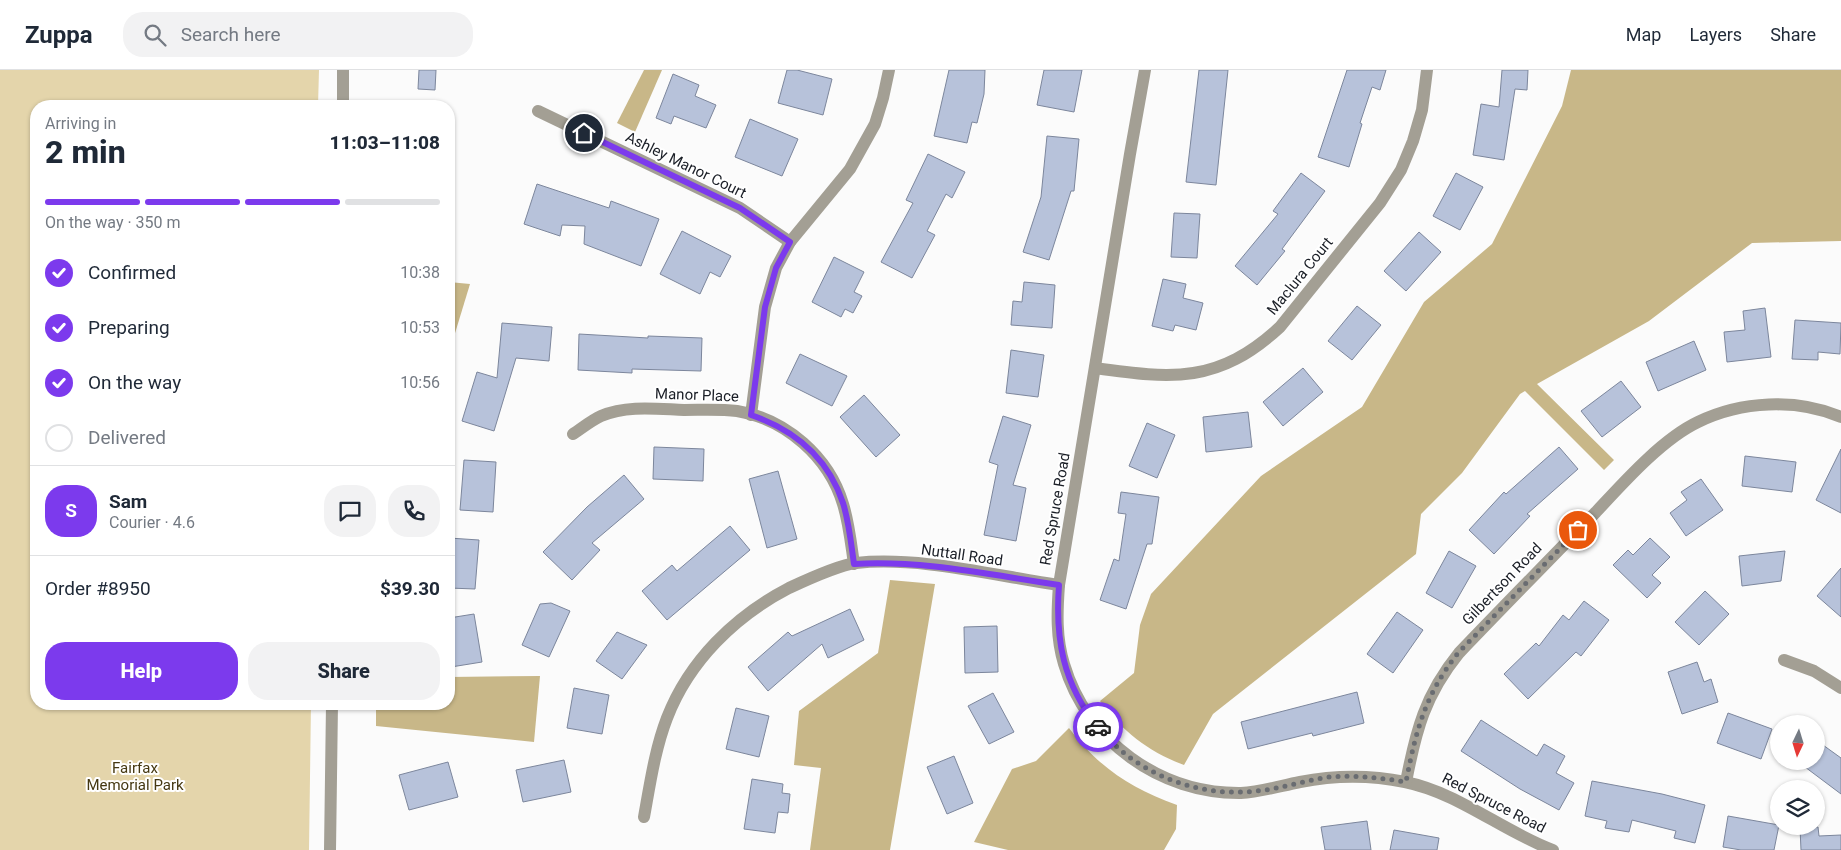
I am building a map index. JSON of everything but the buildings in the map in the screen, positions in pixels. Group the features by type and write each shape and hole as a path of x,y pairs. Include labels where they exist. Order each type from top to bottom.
{"street":[{"path":"343,70 343,100"},
{"path":"751,415 765,307 776,268 790,242 850,169 875,124 889,70"},
{"name":"Red Spruce Road","path":"1145,70 1059,585 1057,615 1059,639 1064,664 1074,690 1088,715 1107,738 1124,753 1150,771 1187,786 1228,793 1259,791 1332,777 1366,776 1406,782 1430,789 1464,804 1539,845 1552,850"},
{"name":"Maclura Court","path":"1095,368 1146,375 1196,374 1217,368 1240,358 1264,342 1280,327 1380,204 1400,170 1413,141 1422,110 1428,70"},
{"name":"Ashley Manor Court","path":"538,111 740,208 790,242"},
{"name":"Gilbertson Road","path":"1406,782 1415,737 1423,712 1447,667 1458,653 1624,482 1672,438 1697,422 1718,414 1756,406 1795,405 1841,417"},
{"name":"Manor Place","path":"573,434 601,416 632,409 727,410 772,422 792,434 813,452 830,475 843,503 854,564"},
{"name":"Nuttall Road","path":"644,817 656,753 667,718 685,683 707,652 739,620 771,598 802,582 854,564 878,562 930,565 1059,585"},
{"path":"1784,660 1814,671 1841,688"},
{"path":"330,850 332,710"}],"green space":[{"name":"Fairfax Memorial Park","path":"0,70 319,70 318,100 30,100 30,710 311,710 309,850 0,850"}],"shaded area":[{"path":"644,70 662,70 635,132 617,123"},
{"path":"1571,70 1841,70 1841,241 1752,243 1649,321 1537,384 1614,460 1604,470 1525,391 1520,394 1462,473 1421,514 1416,554 1213,714 1184,765 1159,754 1127,731 1100,701 1134,673 1140,625 1151,594 1261,476 1362,407 1424,302 1492,244 1562,106"},
{"path":"455,283 470,284 455,333"},
{"path":"890,580 935,584 890,850 810,850 821,768 794,765 799,711 878,653"},
{"path":"540,676 534,742 376,726 376,710 455,710 455,677"},
{"path":"1069,728 1092,755 1117,775 1145,791 1177,805 1176,829 1164,850 1008,850 974,842 1012,769 1036,761"}],"way so far":[{"path":"1098,727 1124,753 1150,771 1187,786 1206,790 1244,793 1332,777 1366,776 1406,782 1415,737 1423,712 1447,667 1458,653 1578,530"}],"route":[{"path":"584,133 740,208 790,242 776,268 765,307 751,415 772,422 792,434 813,452 830,475 843,503 854,564 878,562 930,565 1059,585 1057,615 1064,664 1074,690 1088,715 1098,727"}]}
